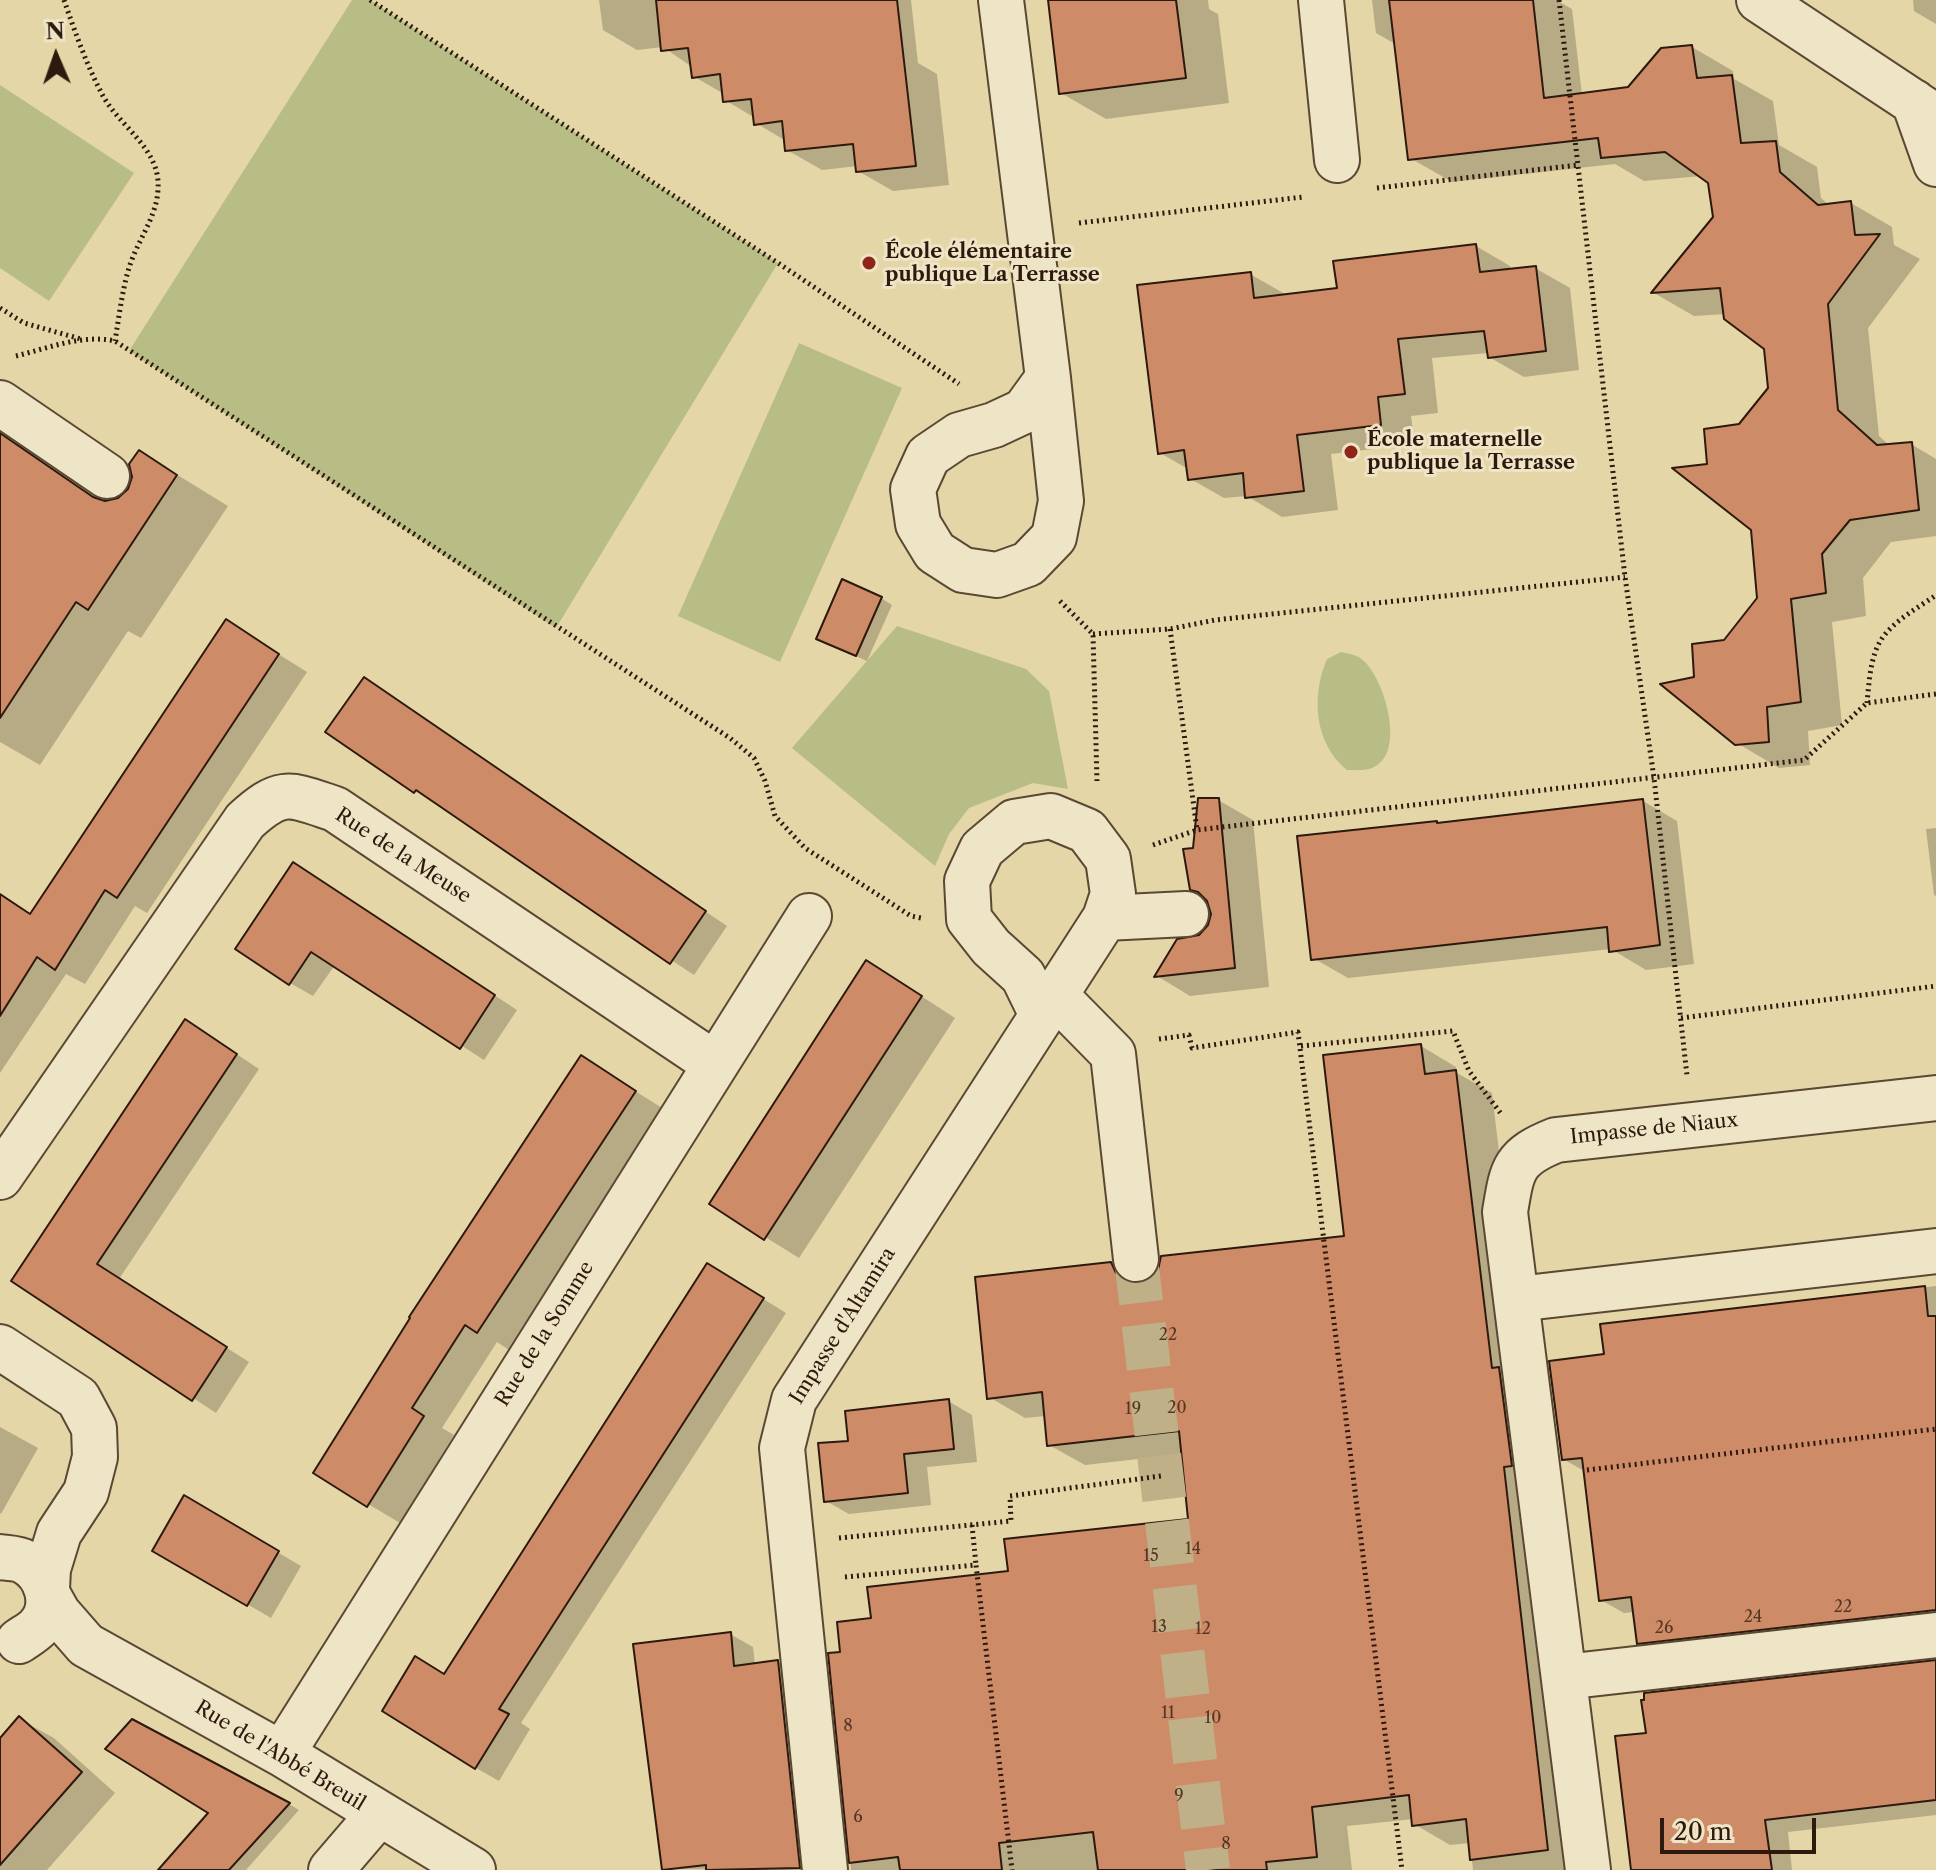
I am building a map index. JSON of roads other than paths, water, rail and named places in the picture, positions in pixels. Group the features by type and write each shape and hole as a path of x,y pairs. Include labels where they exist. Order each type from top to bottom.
{"street":[{"path":"1001,0 1048,378 1061,501 1054,537 1028,564 997,575 963,570 935,552 918,524 913,489 928,456 959,435 994,425 1024,411 1048,378"},
{"path":"1321,0 1337,160"},
{"path":"1759,0 1925,110 1936,164"},
{"path":"0,403 107,476"},
{"name":"Rue de la Meuse","path":"0,1177 245,821 267,800 296,796 335,809 715,1064"},
{"name":"Impasse d'Altamira","path":"825,1870 782,1448 794,1400 1105,918 1113,894 1108,859 1087,831 1051,816 1014,822 982,849 967,881 969,919 991,947 1023,976 1048,1005"},
{"path":"1105,918 1186,914"},
{"name":"Rue de la Somme","path":"282,1754 809,916"},
{"path":"1048,1005 1113,1054 1136,1259"},
{"name":"Impasse de Niaux","path":"1588,1870 1505,1212 1512,1174 1529,1151 1556,1140 1936,1098"},
{"path":"1517,1299 1936,1251"},
{"path":"0,1347 78,1398 94,1428 95,1457 86,1492 59,1533 48,1569 46,1616 38,1628 9,1643"},
{"path":"0,1557 24,1551 59,1533"},
{"name":"Rue de l'Abbé Breuil","path":"0,1557 23,1560 40,1574 58,1613 86,1645 282,1754 473,1870"},
{"path":"1564,1677 1936,1635"},
{"name":"Rue de l'Abbé Breuil","path":"9,1643 47,1639 86,1645"},
{"path":"331,1870 379,1814"}],"tunnel":[{"path":"1136,1259 1208,1870"}],"place":[{"name":"École élémentaire publique La Terrasse","path":"869,263"},
{"name":"École maternelle publique la Terrasse","path":"1351,452"}]}
